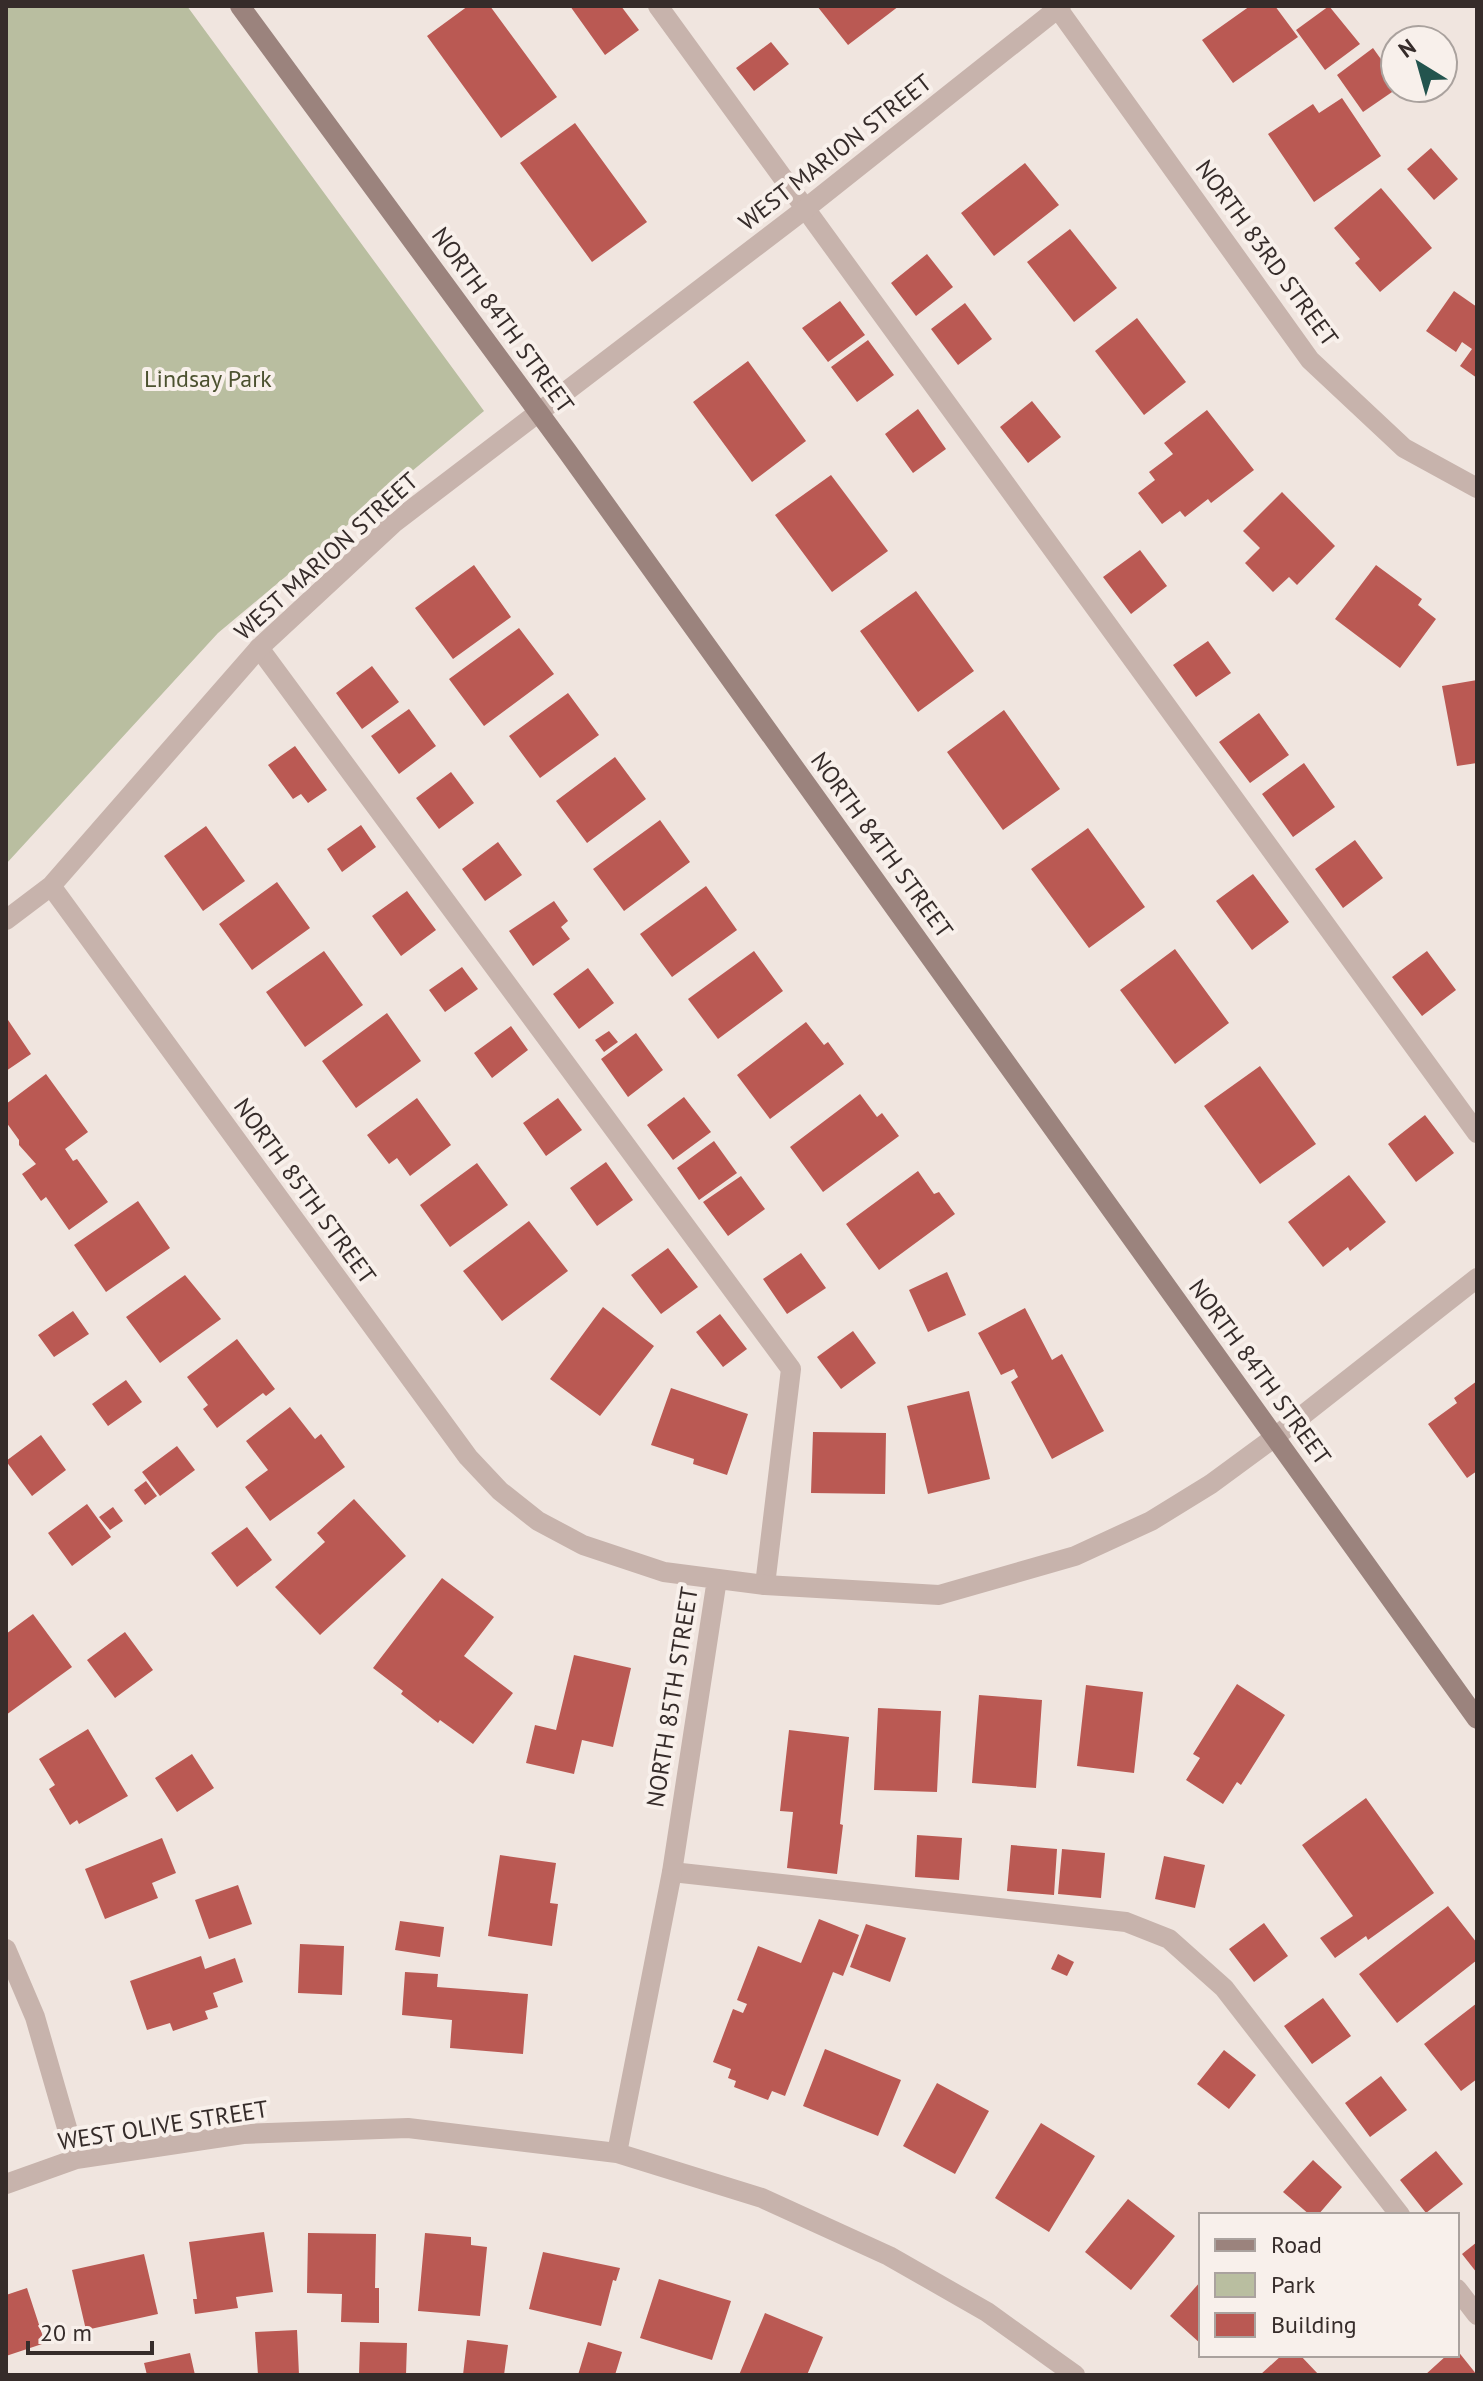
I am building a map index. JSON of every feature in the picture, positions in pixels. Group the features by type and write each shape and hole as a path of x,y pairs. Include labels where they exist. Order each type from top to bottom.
{"street":[{"name":"NORTH 84TH STREET","path":"240,6 539,412 1477,1719"},
{"path":"658,6 1477,1133"},
{"name":"WEST MARION STREET","path":"6,920 51,886 259,648 395,522 805,209 1058,7"},
{"name":"NORTH 83RD STREET","path":"1058,7 1310,360 1404,448 1477,488"},
{"path":"259,648 791,1369 765,1585"},
{"name":"NORTH 85TH STREET","path":"51,886 437,1416 468,1457 500,1491 538,1521 583,1545 664,1572 717,1579 672,1872 617,2153"},
{"path":"717,1579 765,1585 939,1595 1026,1573 1075,1556 1151,1521 1211,1484 1477,1278"},
{"path":"672,1872 1126,1922 1169,1939 1224,1988 1398,2213"},
{"path":"6,1949 35,2017 76,2159"},
{"name":"WEST OLIVE STREET","path":"6,2184 76,2159 243,2134 408,2128 617,2153"},
{"path":"617,2153 762,2198 889,2256 987,2312 1075,2375"},
{"path":"1459,2292 1477,2315"}],"green space":[{"name":"Lindsay Park","path":"6,6 187,6 484,411 218,633 6,864"}],"building":[{"path":"468,6 490,6 557,97 501,138 427,36"},
{"path":"570,6 621,6 639,30 605,55"},
{"path":"817,6 899,6 848,45"},
{"path":"1250,6 1275,6 1298,37 1233,83 1202,40"},
{"path":"1329,6 1360,44 1325,70 1296,30"},
{"path":"771,42 789,64 754,91 736,68"},
{"path":"1373,48 1379,56 1379,101 1363,112 1337,75"},
{"path":"1342,98 1381,156 1314,202 1268,134 1313,104 1319,113"},
{"path":"575,123 647,222 592,262 520,163"},
{"path":"1431,148 1458,179 1434,200 1407,169"},
{"path":"1025,163 1059,205 994,256 961,213"},
{"path":"1381,188 1432,248 1380,292 1355,263 1360,259 1334,228"},
{"path":"1070,229 1117,288 1074,322 1027,262"},
{"path":"927,254 953,287 916,316 891,283"},
{"path":"1454,291 1477,307 1477,378 1460,366 1472,349 1462,342 1456,352 1426,331"},
{"path":"840,301 865,335 828,362 802,328"},
{"path":"965,303 992,339 958,365 931,329"},
{"path":"1137,318 1186,382 1144,415 1095,351"},
{"path":"868,340 894,375 857,402 831,367"},
{"path":"748,361 806,441 752,482 693,402"},
{"path":"1032,401 1061,437 1028,463 1000,427"},
{"path":"918,409 946,449 913,473 885,434"},
{"path":"1207,410 1254,470 1211,503 1208,499 1185,517 1180,511 1162,524 1138,493 1155,480 1149,472 1173,454 1164,443"},
{"path":"831,475 888,551 832,592 775,515"},
{"path":"1282,492 1335,546 1297,585 1289,577 1273,592 1245,563 1260,548 1243,531"},
{"path":"1140,550 1167,586 1131,614 1103,577"},
{"path":"474,565 511,617 453,659 415,608"},
{"path":"1376,565 1422,599 1418,605 1436,619 1400,668 1335,619"},
{"path":"916,591 974,671 918,712 860,631"},
{"path":"519,628 554,674 484,726 449,679"},
{"path":"1208,641 1231,673 1196,697 1173,665"},
{"path":"372,666 399,702 362,729 336,693"},
{"path":"1477,680 1477,763 1457,766 1442,686"},
{"path":"568,693 599,735 540,778 509,736"},
{"path":"409,709 436,746 399,774 371,736"},
{"path":"1004,710 1060,789 1003,830 947,752"},
{"path":"1259,713 1289,755 1250,783 1219,742"},
{"path":"295,746 327,790 308,803 301,794 293,799 268,765"},
{"path":"615,757 646,799 587,843 556,801"},
{"path":"1304,763 1335,807 1293,837 1262,794"},
{"path":"451,772 474,803 439,829 416,798"},
{"path":"660,820 690,862 624,911 593,869"},
{"path":"361,825 376,847 342,872 327,849"},
{"path":"206,826 245,881 203,911 164,856"},
{"path":"1088,828 1145,907 1089,948 1031,869"},
{"path":"1355,840 1383,878 1343,908 1315,869"},
{"path":"498,842 522,875 485,901 462,869"},
{"path":"1253,874 1289,922 1252,950 1216,901"},
{"path":"277,882 310,928 252,970 219,924"},
{"path":"706,886 737,930 672,977 640,934"},
{"path":"407,891 436,930 401,956 372,916"},
{"path":"554,901 568,921 561,927 570,939 533,966 509,931"},
{"path":"1175,949 1229,1023 1175,1064 1120,990"},
{"path":"324,951 363,1005 305,1047 266,992"},
{"path":"754,951 783,991 718,1039 688,999"},
{"path":"1427,951 1456,990 1422,1016 1392,977"},
{"path":"462,967 478,989 445,1012 429,990"},
{"path":"588,968 614,1003 579,1029 553,994"},
{"path":"387,1013 421,1061 356,1108 322,1061"},
{"path":"6,1017 31,1054 6,1071"},
{"path":"806,1022 824,1045 828,1042 844,1064 770,1119 737,1075"},
{"path":"511,1026 528,1050 492,1078 474,1053"},
{"path":"609,1031 618,1042 604,1052 595,1040"},
{"path":"636,1033 663,1070 628,1097 601,1059"},
{"path":"1260,1066 1316,1144 1260,1184 1204,1106"},
{"path":"46,1074 88,1132 65,1149 73,1161 77,1159 108,1202 69,1230 46,1197 41,1201 22,1174 36,1164 19,1145 19,1140 6,1122 6,1104"},
{"path":"860,1094 877,1117 882,1113 899,1136 823,1192 790,1147"},
{"path":"684,1097 711,1132 673,1160 647,1125"},
{"path":"417,1098 451,1145 410,1176 397,1158 389,1164 367,1135"},
{"path":"558,1098 582,1130 546,1156 523,1123"},
{"path":"1425,1115 1454,1153 1416,1182 1388,1144"},
{"path":"714,1141 737,1173 699,1200 677,1168"},
{"path":"606,1162 633,1200 597,1226 570,1188"},
{"path":"477,1163 508,1205 450,1247 420,1205"},
{"path":"918,1171 934,1194 939,1192 955,1214 879,1270 846,1224"},
{"path":"1349,1175 1386,1222 1350,1251 1348,1247 1323,1267 1288,1222"},
{"path":"741,1176 765,1209 728,1236 703,1202"},
{"path":"138,1201 170,1248 106,1292 74,1245"},
{"path":"529,1221 568,1271 502,1321 463,1271"},
{"path":"668,1248 698,1287 661,1314 631,1275"},
{"path":"801,1253 826,1288 787,1314 763,1279"},
{"path":"947,1272 966,1315 928,1332 909,1290"},
{"path":"185,1275 221,1319 160,1363 126,1317"},
{"path":"603,1307 654,1346 600,1416 550,1379"},
{"path":"1025,1308 1052,1360 1062,1354 1104,1431 1052,1459 1011,1382 1018,1377 1014,1369 1001,1375 978,1333"},
{"path":"73,1311 89,1334 54,1357 38,1335"},
{"path":"720,1314 747,1349 723,1367 696,1332"},
{"path":"853,1331 876,1363 841,1389 817,1357"},
{"path":"237,1339 275,1389 266,1396 263,1393 217,1428 203,1409 208,1405 187,1377"},
{"path":"126,1380 142,1402 108,1426 92,1404"},
{"path":"1477,1381 1477,1471 1467,1478 1428,1424 1457,1403 1454,1398"},
{"path":"671,1388 748,1414 727,1475 693,1464 694,1459 651,1445"},
{"path":"969,1391 990,1479 928,1494 907,1406"},
{"path":"290,1407 315,1439 321,1434 345,1467 270,1521 245,1487 268,1470 246,1441"},
{"path":"813,1432 886,1433 885,1494 811,1493"},
{"path":"41,1435 66,1470 32,1496 6,1461"},
{"path":"177,1446 195,1470 160,1496 142,1472"},
{"path":"146,1481 157,1496 145,1505 134,1490"},
{"path":"354,1499 406,1556 320,1635 275,1587 325,1542 317,1533"},
{"path":"87,1504 111,1537 72,1566 48,1533"},
{"path":"113,1507 123,1521 110,1530 99,1517"},
{"path":"247,1527 272,1560 237,1587 211,1553"},
{"path":"442,1578 494,1617 464,1656 513,1693 473,1744 440,1720 438,1723 373,1668"},
{"path":"33,1614 72,1667 6,1715 6,1634"},
{"path":"125,1632 153,1670 115,1698 87,1660"},
{"path":"574,1655 631,1668 613,1747 582,1740 574,1774 526,1763 535,1725 556,1730"},
{"path":"1237,1684 1285,1715 1241,1785 1237,1782 1223,1804 1186,1780 1200,1758 1193,1754"},
{"path":"1086,1685 1143,1692 1134,1773 1077,1766"},
{"path":"979,1695 1042,1700 1036,1788 972,1783"},
{"path":"878,1708 941,1711 937,1792 874,1790"},
{"path":"88,1729 128,1796 79,1824 77,1820 70,1825 49,1789 55,1785 39,1759"},
{"path":"789,1730 849,1737 837,1874 787,1868 793,1812 780,1811"},
{"path":"192,1754 214,1788 177,1812 155,1778"},
{"path":"1366,1798 1434,1893 1368,1940 1366,1936 1335,1958 1320,1938 1353,1916 1302,1845"},
{"path":"917,1835 962,1838 959,1880 915,1877"},
{"path":"162,1838 176,1873 152,1883 158,1898 105,1919 85,1869"},
{"path":"1011,1845 1057,1849 1054,1895 1007,1891"},
{"path":"1062,1849 1105,1853 1101,1898 1058,1894"},
{"path":"500,1855 556,1863 550,1903 558,1904 552,1946 488,1936"},
{"path":"1164,1856 1205,1865 1195,1908 1155,1899"},
{"path":"238,1885 252,1924 209,1939 195,1900"},
{"path":"1448,1906 1477,1943 1477,1960 1397,2023 1359,1974"},
{"path":"819,1919 859,1935 843,1976 833,1972 785,2096 772,2091 768,2100 734,2087 736,2081 728,2078 731,2069 713,2062 733,2009 743,2013 747,2004 737,2000 758,1946 801,1963"},
{"path":"400,1921 444,1927 440,1957 395,1950"},
{"path":"1264,1923 1288,1956 1254,1982 1229,1949"},
{"path":"866,1924 906,1938 890,1982 850,1967"},
{"path":"300,1944 344,1946 342,1995 298,1993"},
{"path":"1058,1954 1074,1962 1067,1976 1051,1969"},
{"path":"201,1956 205,1969 235,1958 243,1982 213,1993 218,2007 205,2011 208,2019 173,2031 170,2023 147,2030 130,1981"},
{"path":"405,1972 438,1974 437,1987 528,1994 523,2054 450,2048 452,2020 402,2015"},
{"path":"1323,1998 1351,2036 1312,2064 1284,2026"},
{"path":"1477,2003 1477,2079 1461,2091 1424,2044"},
{"path":"825,2049 901,2080 878,2136 803,2106"},
{"path":"1224,2050 1256,2075 1229,2109 1197,2084"},
{"path":"1381,2076 1407,2110 1370,2137 1345,2103"},
{"path":"937,2083 989,2111 955,2174 903,2146"},
{"path":"1041,2123 1095,2156 1049,2232 995,2198"},
{"path":"1436,2151 1463,2184 1426,2213 1400,2180"},
{"path":"1313,2160 1342,2187 1320,2213 1308,2213 1283,2192"},
{"path":"1128,2199 1175,2236 1131,2290 1085,2252"},
{"path":"264,2232 273,2292 236,2297 238,2308 195,2314 193,2299 197,2299 189,2242"},
{"path":"308,2233 376,2234 375,2288 379,2288 379,2323 341,2322 342,2294 307,2293"},
{"path":"425,2233 471,2237 471,2245 487,2247 480,2316 418,2311"},
{"path":"1477,2242 1477,2273 1462,2254"},
{"path":"543,2252 620,2268 616,2281 613,2280 601,2326 529,2309"},
{"path":"144,2254 158,2314 86,2330 72,2270"},
{"path":"659,2279 731,2301 712,2360 640,2338"},
{"path":"1199,2283 1199,2342 1170,2316"},
{"path":"27,2288 45,2343 6,2356 6,2295"},
{"path":"765,2313 823,2337 807,2375 739,2375"},
{"path":"297,2330 299,2375 258,2375 255,2332"},
{"path":"467,2340 508,2345 504,2375 463,2375"},
{"path":"360,2342 407,2343 406,2375 359,2375"},
{"path":"588,2342 622,2352 615,2375 578,2375"},
{"path":"1459,2352 1477,2375 1425,2375 1445,2357 1459,2357"},
{"path":"190,2353 195,2375 147,2375 144,2363"},
{"path":"1280,2357 1302,2357 1319,2375 1260,2375"}]}
